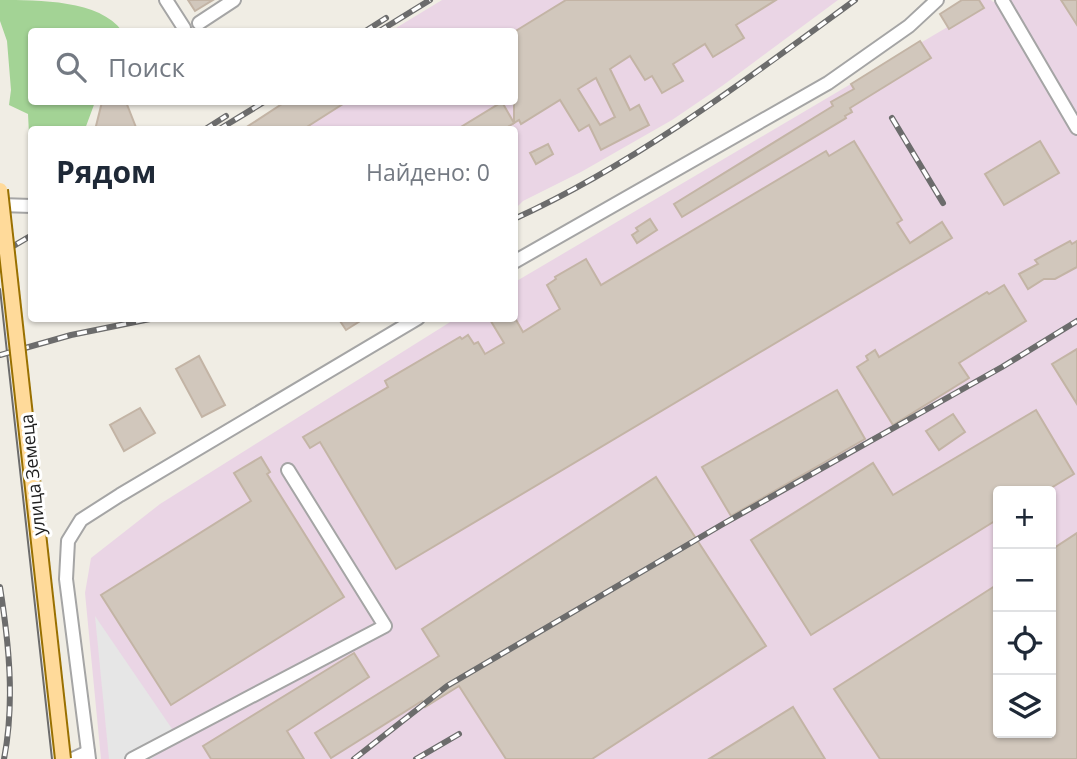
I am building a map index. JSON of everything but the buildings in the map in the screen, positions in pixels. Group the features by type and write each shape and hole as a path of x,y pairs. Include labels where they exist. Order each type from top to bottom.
{"main road":[{"name":"улица Земеца","path":"0,190 63,759"}],"street":[{"path":"166,0 184,28"},
{"path":"199,23 234,0"},
{"path":"518,260 828,83 909,26 937,0"},
{"path":"1002,0 1077,128"},
{"path":"0,205 28,206"},
{"path":"73,759 88,755 66,579 68,541 81,520 411,322"},
{"path":"132,759 385,626 288,470"}],"shaded area":[{"path":"442,0 838,0 672,120 518,206 518,126 251,126 281,107 280,105 518,105 518,28 396,28"},
{"path":"973,0 1077,0 1077,759 101,759 85,593 91,558 160,504 450,322 518,322 518,280 956,22"},
{"path":"95,616 179,739 151,759 109,759"}],"green space":[{"path":"0,0 32,0 84,8 99,13 119,28 28,28 28,105 94,105 86,126 29,126 28,114 9,105 11,90 7,41 0,21"}],"tram line":[{"path":"0,289 52,759"}],"railway":[{"path":"384,28 430,0"},
{"path":"518,217 560,197 648,146 855,0"},
{"path":"370,28 386,18"},
{"path":"225,126 259,105"},
{"path":"210,126 226,116"},
{"path":"892,118 943,203"},
{"path":"0,254 28,237"},
{"path":"354,759 447,686 723,524 1002,367 1077,321"},
{"path":"0,355 71,335 135,322"},
{"path":"0,587 10,673 4,759"},
{"path":"416,759 459,734"}]}
